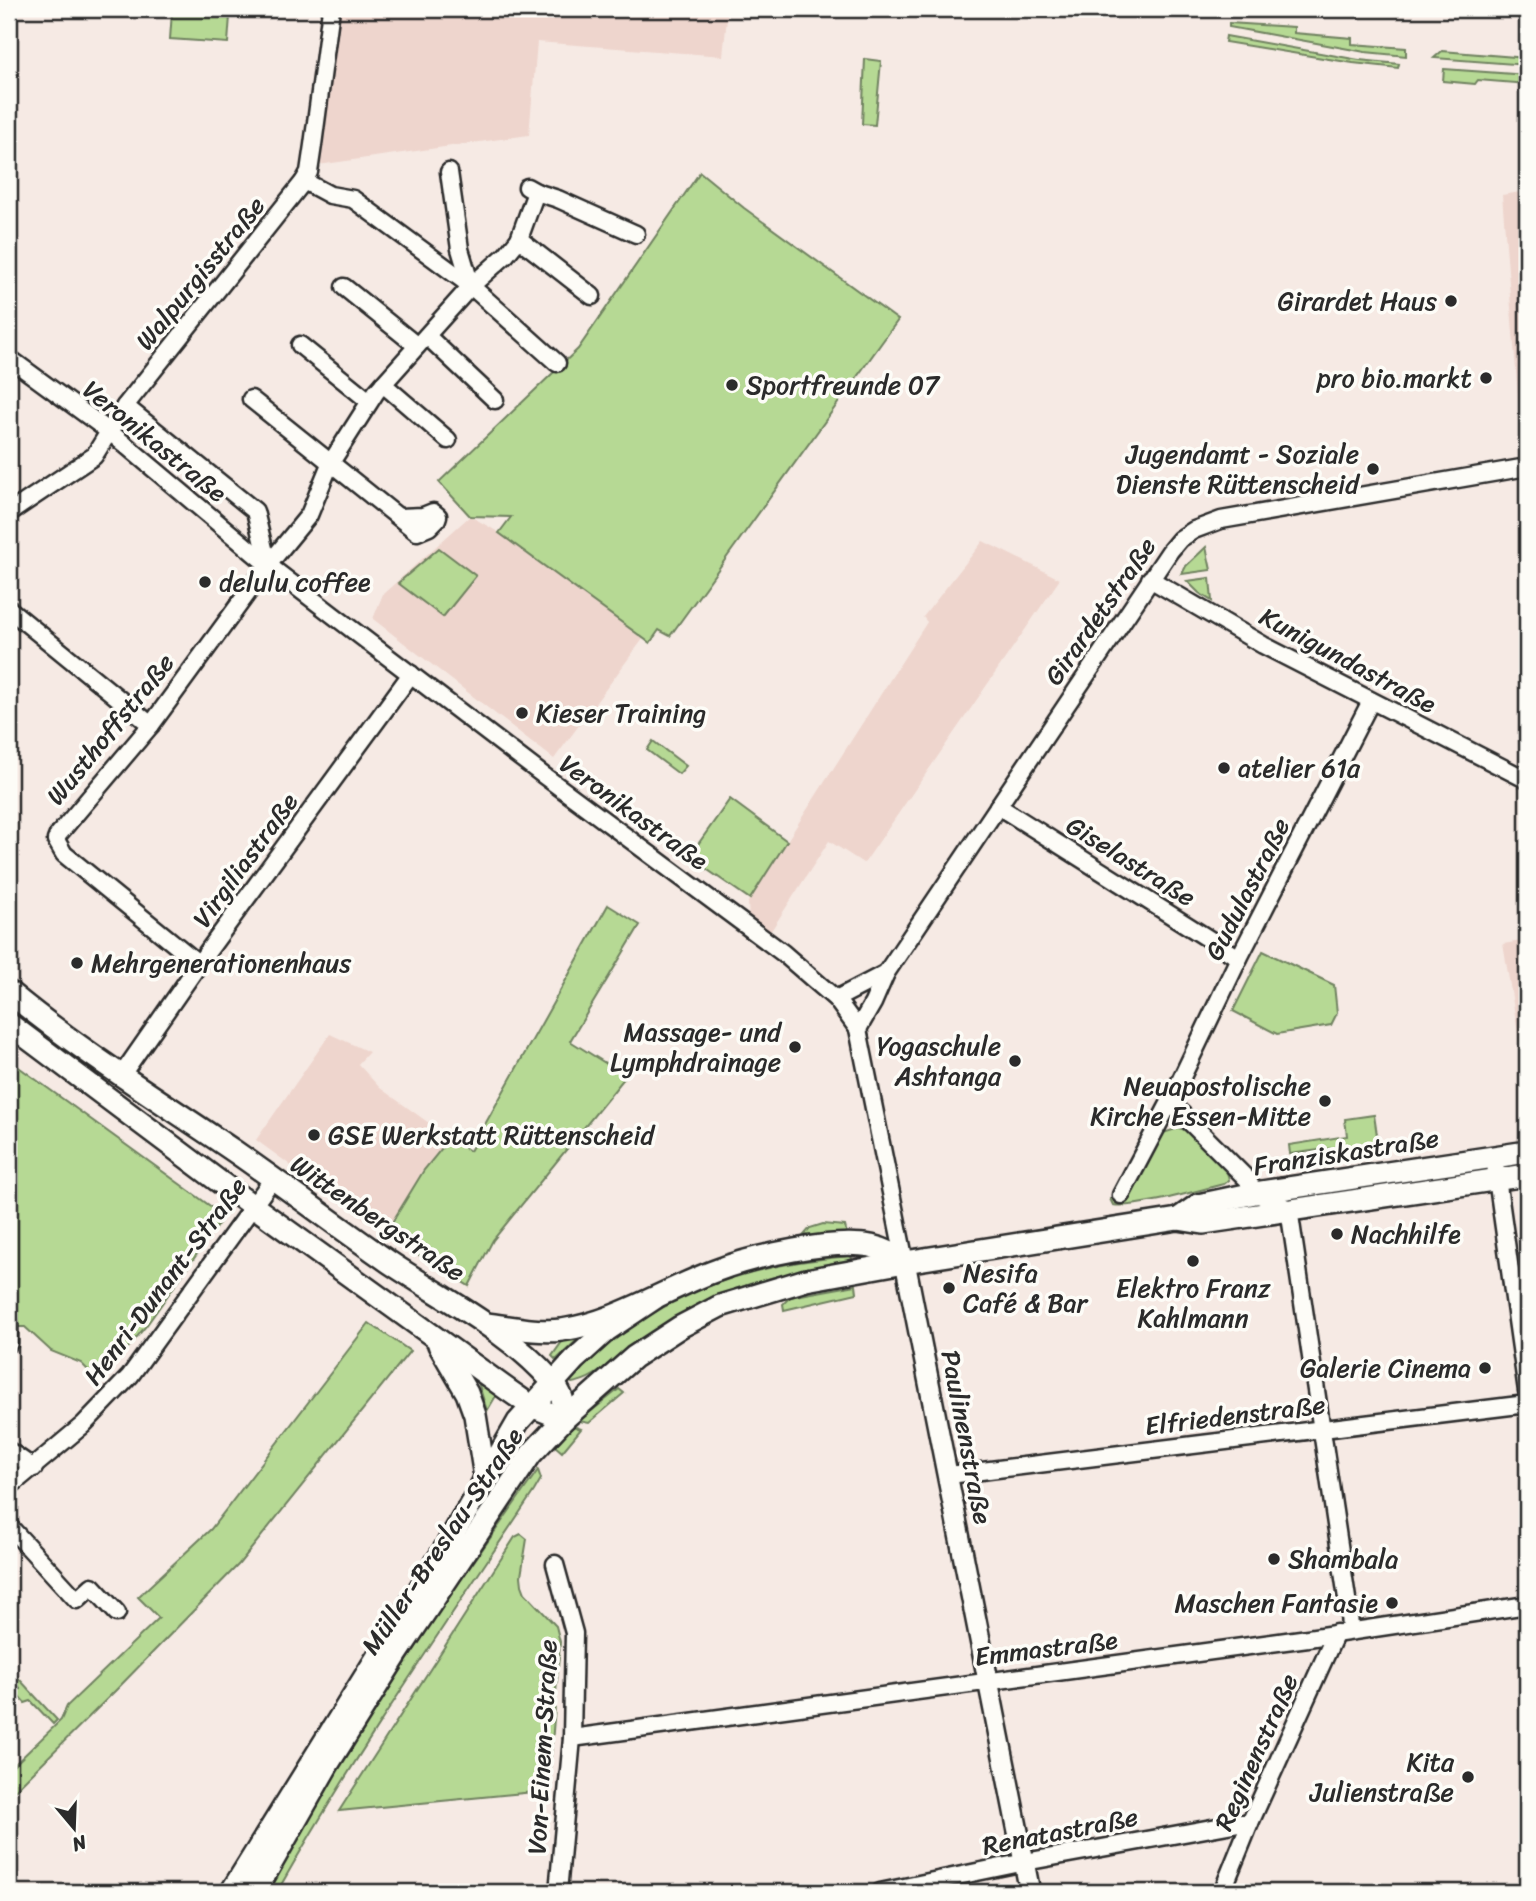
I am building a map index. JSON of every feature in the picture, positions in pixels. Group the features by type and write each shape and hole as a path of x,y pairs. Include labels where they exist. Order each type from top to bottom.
{"main road":[{"name":"Wittenbergstraße","path":"9,992 121,1076 236,1152 393,1264 485,1323 552,1381 564,1398 564,1419"},
{"path":"9,1024 217,1180 254,1204 434,1337 531,1406 564,1419"},
{"name":"Franziskastraße","path":"1178,1219 1198,1205 1255,1193 1527,1152"},
{"name":"Franziskastraße","path":"905,1262 1178,1219 1203,1223 1527,1174"},
{"name":"Müller-Breslau-Straße","path":"485,1323 561,1330 597,1321 722,1268 807,1248 872,1246 893,1253 905,1262"},
{"name":"Müller-Breslau-Straße","path":"255,1892 328,1764 397,1654 529,1456 564,1419 634,1357 680,1327 720,1306 765,1290 806,1280 905,1262"},
{"name":"Müller-Breslau-Straße","path":"231,1892 447,1545 518,1422 552,1381 607,1330 655,1298"},
{"path":"434,1337 467,1393 480,1434 485,1477"}],"street":[{"name":"Walpurgisstraße","path":"9,513 94,456 125,406 304,181 309,172 331,9"},
{"path":"449,172 460,249 471,286"},
{"path":"304,181 330,195 353,199 471,286 557,363"},
{"path":"592,296 519,239 532,190 636,234"},
{"name":"Wusthoffstraße","path":"199,964 64,854 56,840 64,825 151,725 268,565 309,515 330,464 369,401 471,286 506,255 519,239"},
{"path":"344,287 422,341 495,400"},
{"path":"300,345 369,401"},
{"name":"Veronikastraße","path":"9,358 110,432 268,565 632,842 746,924 815,978 836,999"},
{"path":"383,384 448,440"},
{"path":"251,399 400,517"},
{"name":"Veronikastraße","path":"125,406 255,512 268,565"},
{"name":"Girardetstraße","path":"858,1029 886,973 1150,579 1180,539 1211,523 1527,467"},
{"name":"Kunigundastraße","path":"1150,579 1263,645 1527,779"},
{"path":"9,609 151,725"},
{"name":"Virgiliastraße","path":"121,1076 199,964 411,674"},
{"name":"Gudulastraße","path":"1122,1195 1239,958 1371,701"},
{"name":"Giselastraße","path":"998,806 1239,958"},
{"name":"Girardetstraße","path":"836,999 886,973"},
{"name":"Paulinenstraße","path":"836,999 858,1029 1030,1892"},
{"path":"1170,1102 1247,1179 1255,1193 1289,1209 1349,1612 1343,1632"},
{"path":"1494,1157 1527,1391"},
{"name":"Henri-Dunant-Straße","path":"9,1487 83,1425 130,1376 272,1180"},
{"path":"9,1322 9,1343"},
{"name":"Elfriedenstraße","path":"948,1475 1527,1404"},
{"path":"9,1451 34,1468"},
{"path":"9,1526 77,1600 92,1586 117,1613"},
{"name":"Von-Einem-Straße","path":"555,1564 573,1633 572,1738 558,1892"},
{"name":"Emmastraße","path":"572,1738 1527,1605"},
{"name":"Reginenstraße","path":"1222,1892 1250,1823 1343,1632"},
{"name":"Renatastraße","path":"880,1892 1239,1822 1250,1823"}],"shaded area":[{"path":"341,9 728,9 723,56 537,42 529,135 318,165"},
{"path":"1527,191 1527,407 1519,408 1502,195"},
{"path":"470,516 500,533 643,639 554,759 373,619 383,594"},
{"path":"983,541 1060,579 865,862 829,841 767,937 749,923 748,902 927,622 923,617"},
{"path":"1527,940 1527,1086 1503,944"},
{"path":"330,1034 369,1052 358,1064 380,1088 450,1138 424,1170 385,1234 256,1140"}],"green space":[{"path":"1479,9 1527,9 1527,18 1479,14"},
{"path":"172,12 230,16 228,43 170,39"},
{"path":"1229,23 1294,27 1294,33 1352,38 1352,44 1406,48 1406,56 1365,52 1229,27"},
{"path":"1226,36 1359,60 1399,64 1398,68 1353,63 1225,42"},
{"path":"1442,51 1527,58 1527,65 1434,58"},
{"path":"865,59 881,61 875,125 862,124"},
{"path":"1444,69 1527,75 1527,84 1478,80 1475,84 1443,81"},
{"path":"700,172 744,208 898,320 670,636 659,630 650,643 499,533 511,517 470,516 439,482 578,349"},
{"path":"1206,547 1211,570 1182,574 1186,566"},
{"path":"439,548 476,576 443,617 398,583"},
{"path":"1210,578 1212,601 1187,581"},
{"path":"653,741 686,766 679,774 647,750"},
{"path":"730,799 787,841 750,899 689,857"},
{"path":"608,905 640,925 570,1041 626,1076 493,1240 469,1286 385,1234 424,1170 450,1138 470,1151"},
{"path":"1263,951 1334,985 1337,1013 1331,1025 1277,1034 1233,1011"},
{"path":"9,1060 224,1216 146,1326 100,1382 81,1363 51,1351 25,1327 9,1327"},
{"path":"1374,1115 1378,1142 1290,1154 1289,1145 1347,1136 1345,1119"},
{"path":"1179,1128 1193,1135 1209,1149 1223,1165 1229,1180 1224,1184 1167,1198 1113,1205 1110,1199 1113,1196 1127,1202 1163,1133"},
{"path":"823,1224 845,1226 847,1234 804,1235 810,1228"},
{"path":"851,1256 853,1262 779,1276 725,1293 626,1351 594,1375 572,1383 570,1381 600,1352 631,1328 698,1290 772,1267"},
{"path":"856,1285 857,1293 784,1310 783,1304 790,1297"},
{"path":"369,1323 410,1351 239,1564 9,1796 9,1770 61,1720 67,1706 159,1618 138,1597 211,1529"},
{"path":"564,1339 578,1339 556,1360 552,1356"},
{"path":"478,1382 497,1394 487,1411"},
{"path":"619,1389 624,1393 589,1423 579,1421"},
{"path":"573,1426 581,1429 562,1452 555,1446"},
{"path":"538,1470 541,1479 534,1491 369,1739 277,1892 265,1892 340,1765 439,1611"},
{"path":"521,1534 527,1539 522,1585 525,1593 556,1626 560,1642 550,1769 536,1782 534,1792 339,1811 515,1537"},
{"path":"9,1668 57,1720 53,1724 31,1701 25,1703 16,1693 20,1689 9,1678"}],"place":[{"name":"Girardet Haus","path":"1451,301"},
{"name":"pro bio.markt","path":"1486,378"},
{"name":"Sportfreunde 07","path":"732,385"},
{"name":"Jugendamt - Soziale Dienste Rüttenscheid","path":"1373,469"},
{"name":"delulu coffee","path":"205,582"},
{"name":"Kieser Training","path":"522,713"},
{"name":"atelier 61a","path":"1224,768"},
{"name":"Mehrgenerationenhaus","path":"77,963"},
{"name":"Massage- und Lymphdrainage","path":"795,1047"},
{"name":"Yogaschule Ashtanga","path":"1015,1061"},
{"name":"Neuapostolische Kirche Essen-Mitte","path":"1325,1101"},
{"name":"GSE Werkstatt Rüttenscheid","path":"314,1135"},
{"name":"Nachhilfe","path":"1337,1234"},
{"name":"Elektro Franz Kahlmann","path":"1193,1261"},
{"name":"Nesifa Café & Bar","path":"949,1288"},
{"name":"Galerie Cinema","path":"1485,1368"},
{"name":"Shambala","path":"1274,1559"},
{"name":"Maschen Fantasie","path":"1392,1603"},
{"name":"Kita Julienstraße","path":"1468,1777"}]}
